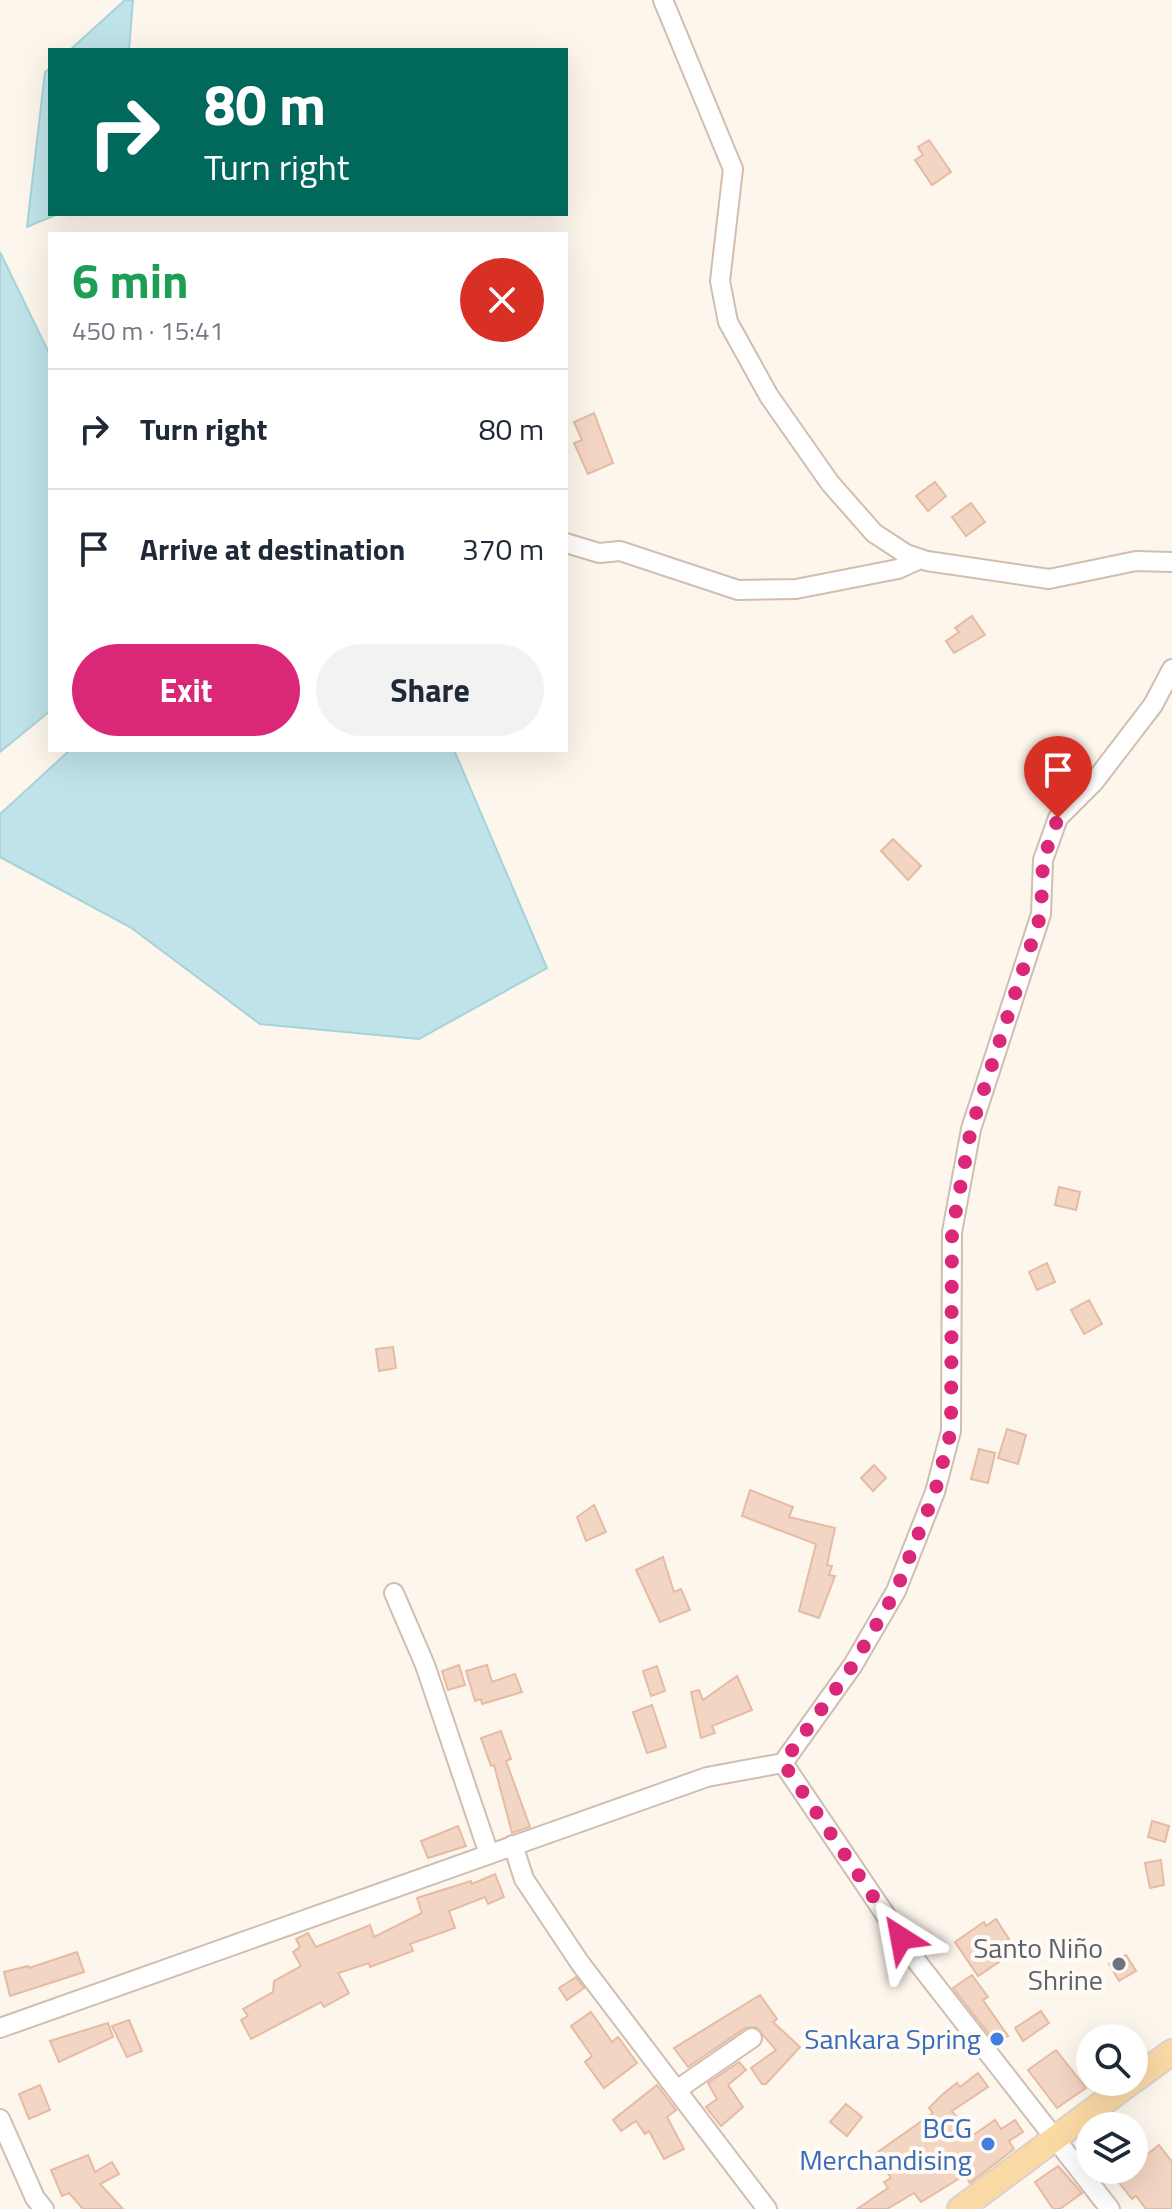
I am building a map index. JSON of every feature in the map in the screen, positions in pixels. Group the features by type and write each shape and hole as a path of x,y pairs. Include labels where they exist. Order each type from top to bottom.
{"main road":[{"path":"1148,2070 1172,2052"},
{"path":"960,2209 1113,2096"}],"street":[{"path":"663,0 733,169 720,281 728,322 769,396 830,483 874,533 920,559 1049,579 1136,561 1172,562"},
{"path":"568,544 599,553 620,551 738,590 796,589 898,569 920,559"},
{"path":"0,2028 707,1777 783,1763 853,1665 896,1591 935,1492 951,1431 952,1232 971,1129 1041,914 1043,860 1058,818 1094,782 1153,705 1172,669"},
{"path":"394,1593 425,1665 489,1854"},
{"path":"783,1763 918,1963 1110,2209"},
{"path":"513,1845 524,1879 556,1927 767,2209"},
{"path":"678,2089 752,2038"},
{"path":"0,2119 35,2198 44,2209"}],"water":[{"path":"125,0 133,0 129,48 72,48"},
{"path":"48,70 48,216 53,216 27,227 45,72"},
{"path":"0,252 48,351 48,713 0,752"},
{"path":"68,752 455,752 547,968 419,1039 260,1024 130,927 0,857 0,814"}],"building":[{"path":"929,140 951,172 932,185 915,160 923,155 918,147"},
{"path":"594,413 613,463 588,474 574,443 582,440 574,422"},
{"path":"935,482 946,496 928,511 916,496"},
{"path":"971,503 985,522 966,536 952,517"},
{"path":"972,616 985,635 954,653 946,641 959,632 955,628"},
{"path":"893,839 921,866 908,880 881,851"},
{"path":"1059,1187 1080,1192 1076,1210 1055,1205"},
{"path":"1047,1263 1055,1282 1037,1290 1029,1272"},
{"path":"1089,1300 1102,1324 1084,1334 1071,1310"},
{"path":"393,1347 396,1368 379,1371 376,1349"},
{"path":"1007,1429 1026,1435 1018,1464 998,1458"},
{"path":"979,1449 995,1453 988,1483 971,1479"},
{"path":"874,1465 886,1478 873,1491 861,1478"},
{"path":"750,1490 793,1507 789,1517 835,1528 827,1565 832,1566 829,1575 835,1576 819,1618 799,1611 816,1544 742,1516"},
{"path":"594,1505 606,1532 586,1541 577,1517"},
{"path":"663,1557 674,1592 681,1589 690,1610 660,1622 636,1570"},
{"path":"459,1665 465,1685 448,1690 442,1671"},
{"path":"487,1665 492,1682 515,1674 522,1692 482,1704 481,1699 475,1701 466,1671"},
{"path":"657,1666 665,1691 651,1696 643,1671"},
{"path":"737,1676 752,1710 712,1726 715,1733 701,1738 691,1692 699,1690 703,1700"},
{"path":"652,1705 666,1747 647,1753 633,1712"},
{"path":"501,1731 511,1759 506,1761 530,1827 512,1833 494,1765 491,1766 481,1738"},
{"path":"1152,1821 1169,1826 1165,1842 1148,1837"},
{"path":"458,1826 466,1846 428,1858 421,1841"},
{"path":"1161,1860 1164,1885 1150,1888 1145,1863"},
{"path":"495,1874 504,1897 488,1904 485,1897 449,1911 455,1928 410,1944 413,1951 370,1967 369,1963 338,1973 349,1993 324,2007 321,2002 251,2039 241,2020 248,2016 243,2009 273,1992 274,1981 301,1966 293,1952 300,1947 296,1939 308,1933 316,1947 370,1925 374,1937 422,1913 417,1898 471,1881 472,1884"},
{"path":"996,1919 1009,1939 993,1954 999,1962 978,1976 955,1942 984,1922 986,1926"},
{"path":"77,1952 84,1972 10,1996 4,1972 29,1968"},
{"path":"1126,1955 1136,1971 1119,1981 1109,1964"},
{"path":"972,1975 988,1997 983,2000 1008,2036 996,2043 953,1988"},
{"path":"576,1977 584,1988 567,2000 559,1988"},
{"path":"760,1995 777,2019 773,2022 800,2047 766,2084 762,2084 751,2068 776,2050 756,2027 745,2028 688,2067 674,2048"},
{"path":"1041,2011 1049,2023 1023,2041 1015,2028"},
{"path":"591,2012 612,2042 618,2037 637,2063 604,2088 585,2062 592,2056 571,2026"},
{"path":"129,2020 142,2051 127,2057 112,2026"},
{"path":"108,2023 113,2037 59,2062 50,2041"},
{"path":"1056,2050 1076,2075 1076,2095 1057,2108 1028,2070"},
{"path":"739,2062 746,2070 728,2085 743,2107 721,2126 706,2107 717,2099 708,2083"},
{"path":"978,2073 988,2087 952,2111 972,2136 995,2120 1001,2129 1015,2120 1023,2132 1009,2141 1014,2149 970,2183 965,2175 921,2202 914,2193 887,2209 857,2209 888,2188 884,2182 891,2178 875,2154 933,2113 929,2108 943,2094 957,2083 960,2087"},
{"path":"40,2085 50,2110 29,2119 19,2094"},
{"path":"657,2085 676,2110 667,2117 684,2149 664,2159 649,2131 645,2134 636,2121 621,2131 613,2120"},
{"path":"846,2104 862,2117 847,2136 830,2122"},
{"path":"1159,2145 1172,2162 1172,2209 1146,2209 1136,2196 1132,2199 1120,2184 1148,2184 1148,2154"},
{"path":"88,2155 95,2172 112,2162 119,2174 100,2184 123,2209 83,2209 69,2193 62,2196 51,2170"},
{"path":"1058,2166 1082,2193 1060,2209 1053,2209 1035,2182"}],"place":[{"name":"Santo Niño Shrine","path":"1119,1964"},
{"name":"Sankara Spring","path":"997,2039"},
{"name":"BCG Merchandising","path":"988,2144"}],"route":[{"path":"901,1938 783,1763 853,1665 896,1591 935,1492 951,1431 952,1232 971,1129 1030,957 1041,914 1043,860 1058,818"}]}
